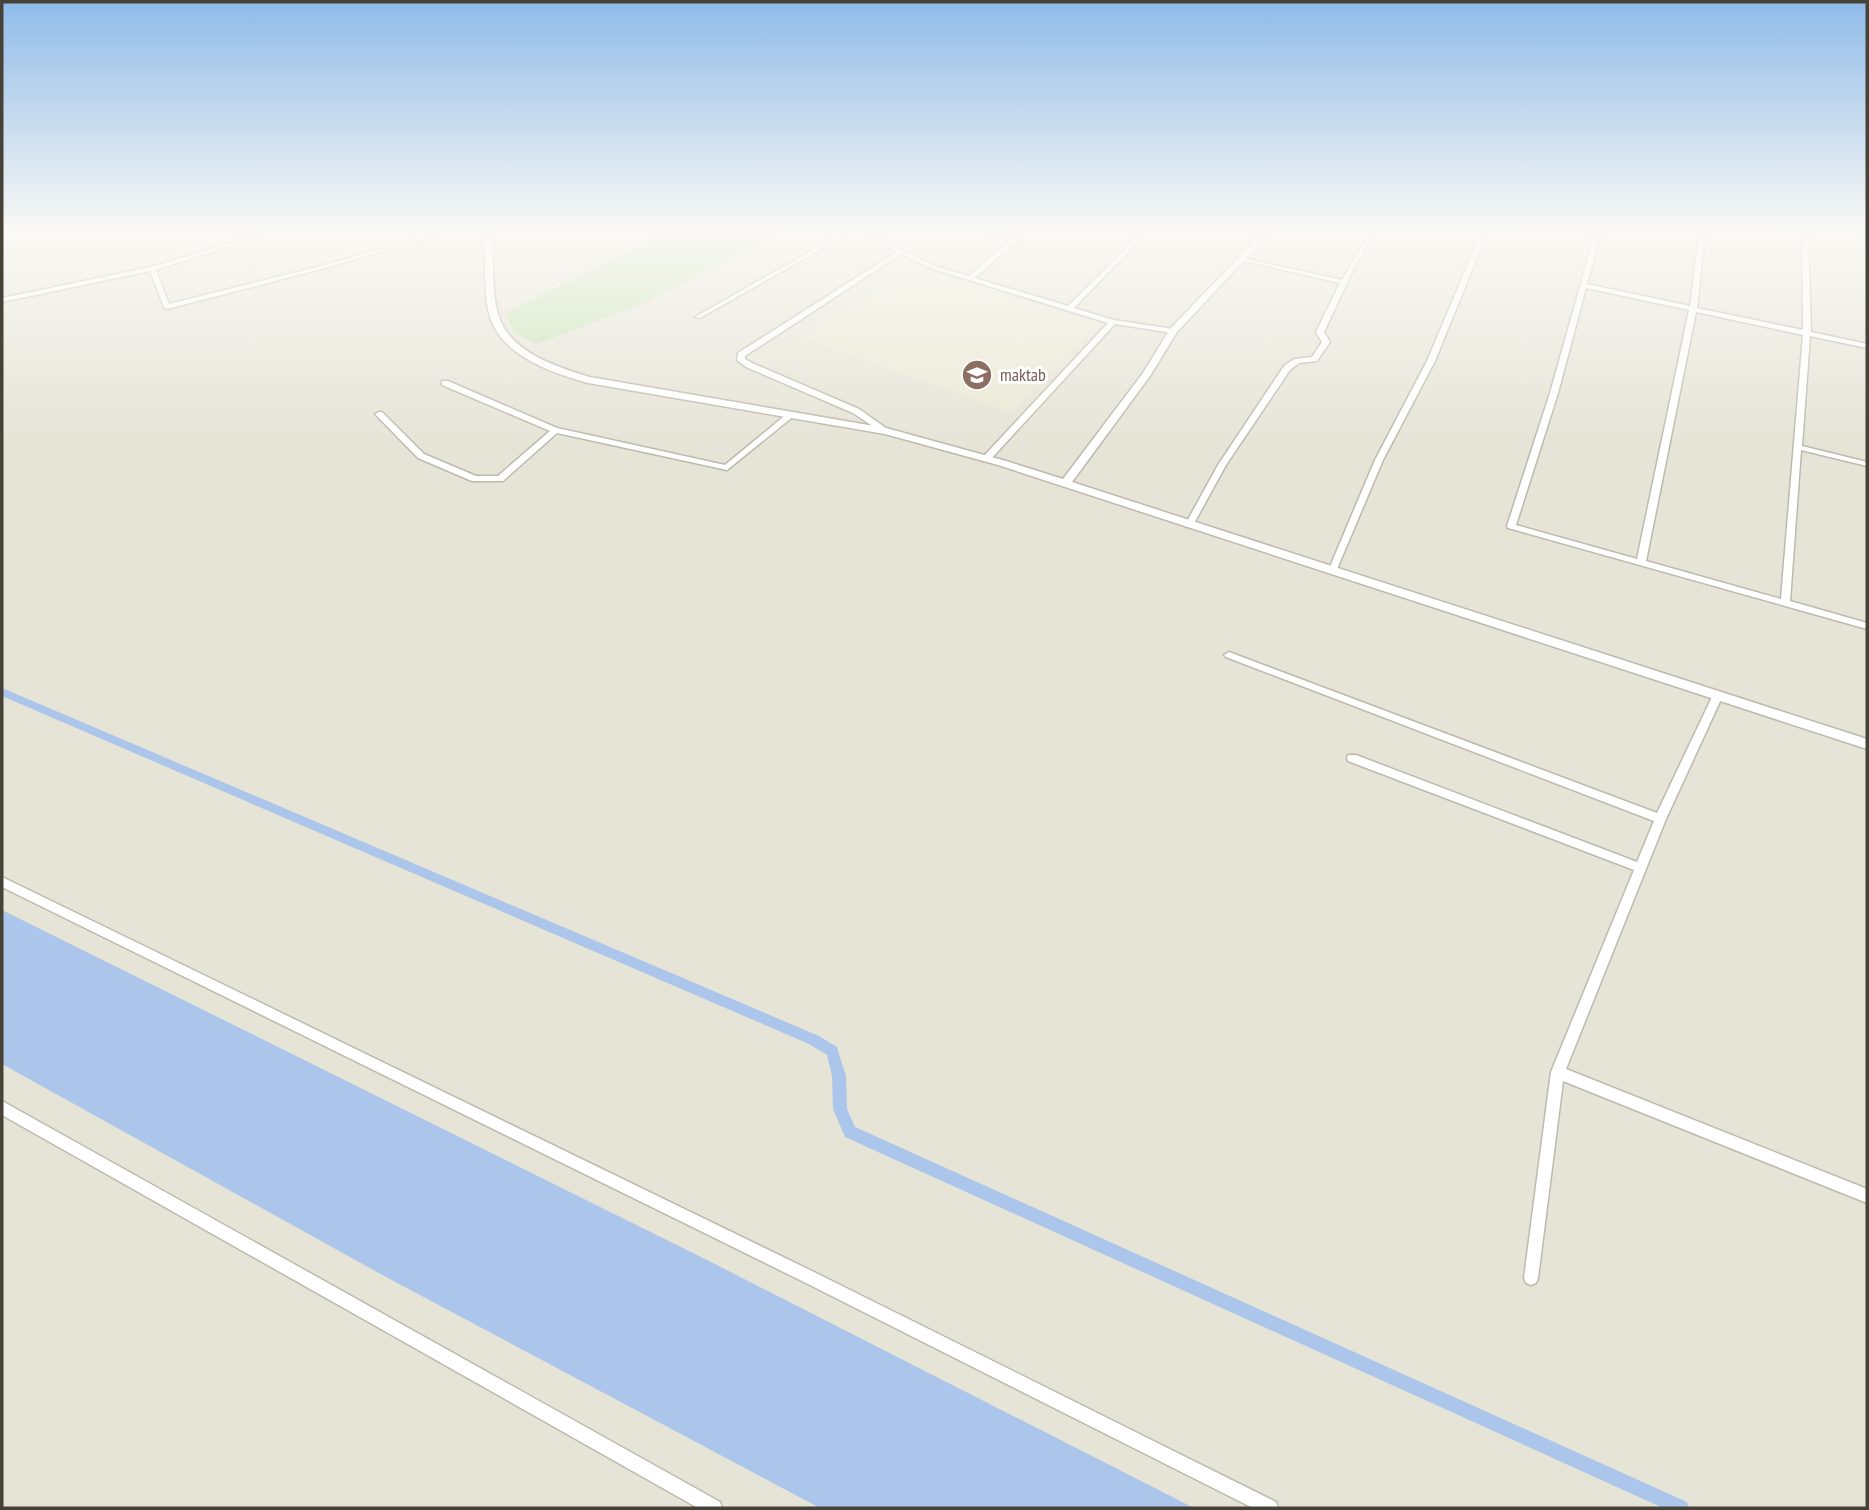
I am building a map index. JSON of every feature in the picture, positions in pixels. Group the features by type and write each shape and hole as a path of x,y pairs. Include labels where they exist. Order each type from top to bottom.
{"street":[{"path":"166,303 167,307 181,303"},
{"path":"491,303 495,322 528,357 588,380 886,431 986,459 1066,482 1867,744"},
{"path":"698,317 722,303"},
{"path":"821,303 741,355 741,360 856,411 886,431"},
{"path":"1052,303 1113,322 1173,331"},
{"path":"1069,309 1074,303"},
{"path":"1066,482 1147,374 1173,331 1197,303"},
{"path":"1189,524 1222,466 1287,369 1297,361 1314,359 1326,342 1320,331 1334,303"},
{"path":"1333,569 1379,460 1431,361 1455,303"},
{"path":"1580,303 1555,393 1511,526 1867,626"},
{"path":"1667,303 1867,346"},
{"path":"1641,563 1694,303"},
{"path":"1785,603 1807,333 1806,303"},
{"path":"986,459 1113,322"},
{"path":"445,383 555,430 727,468 790,415"},
{"path":"379,414 421,456 475,479 500,479 555,430"},
{"path":"1798,447 1867,464"},
{"path":"1229,654 1660,819"},
{"path":"1531,1278 1558,1072 1660,819 1718,695"},
{"path":"1352,758 1640,868"},
{"path":"2,882 811,1278 1270,1508"},
{"path":"1558,1072 1867,1196"},
{"path":"2,1108 714,1508"}],"shaded area":[{"path":"2,303 1867,303 1867,1508 2,1508"},
{"name":"maktab","path":"858,303 1031,303 1098,324 1010,412 805,339"}],"green space":[{"path":"524,303 643,303 537,344 516,334 505,313"}],"water":[{"path":"2,910 705,1259 1194,1508 820,1508 386,1277 2,1064"}],"waterway":[{"path":"2,692 814,1040 832,1051 839,1076 840,1109 850,1132 1681,1508"}],"place":[{"name":"maktab","path":"977,375"}]}
